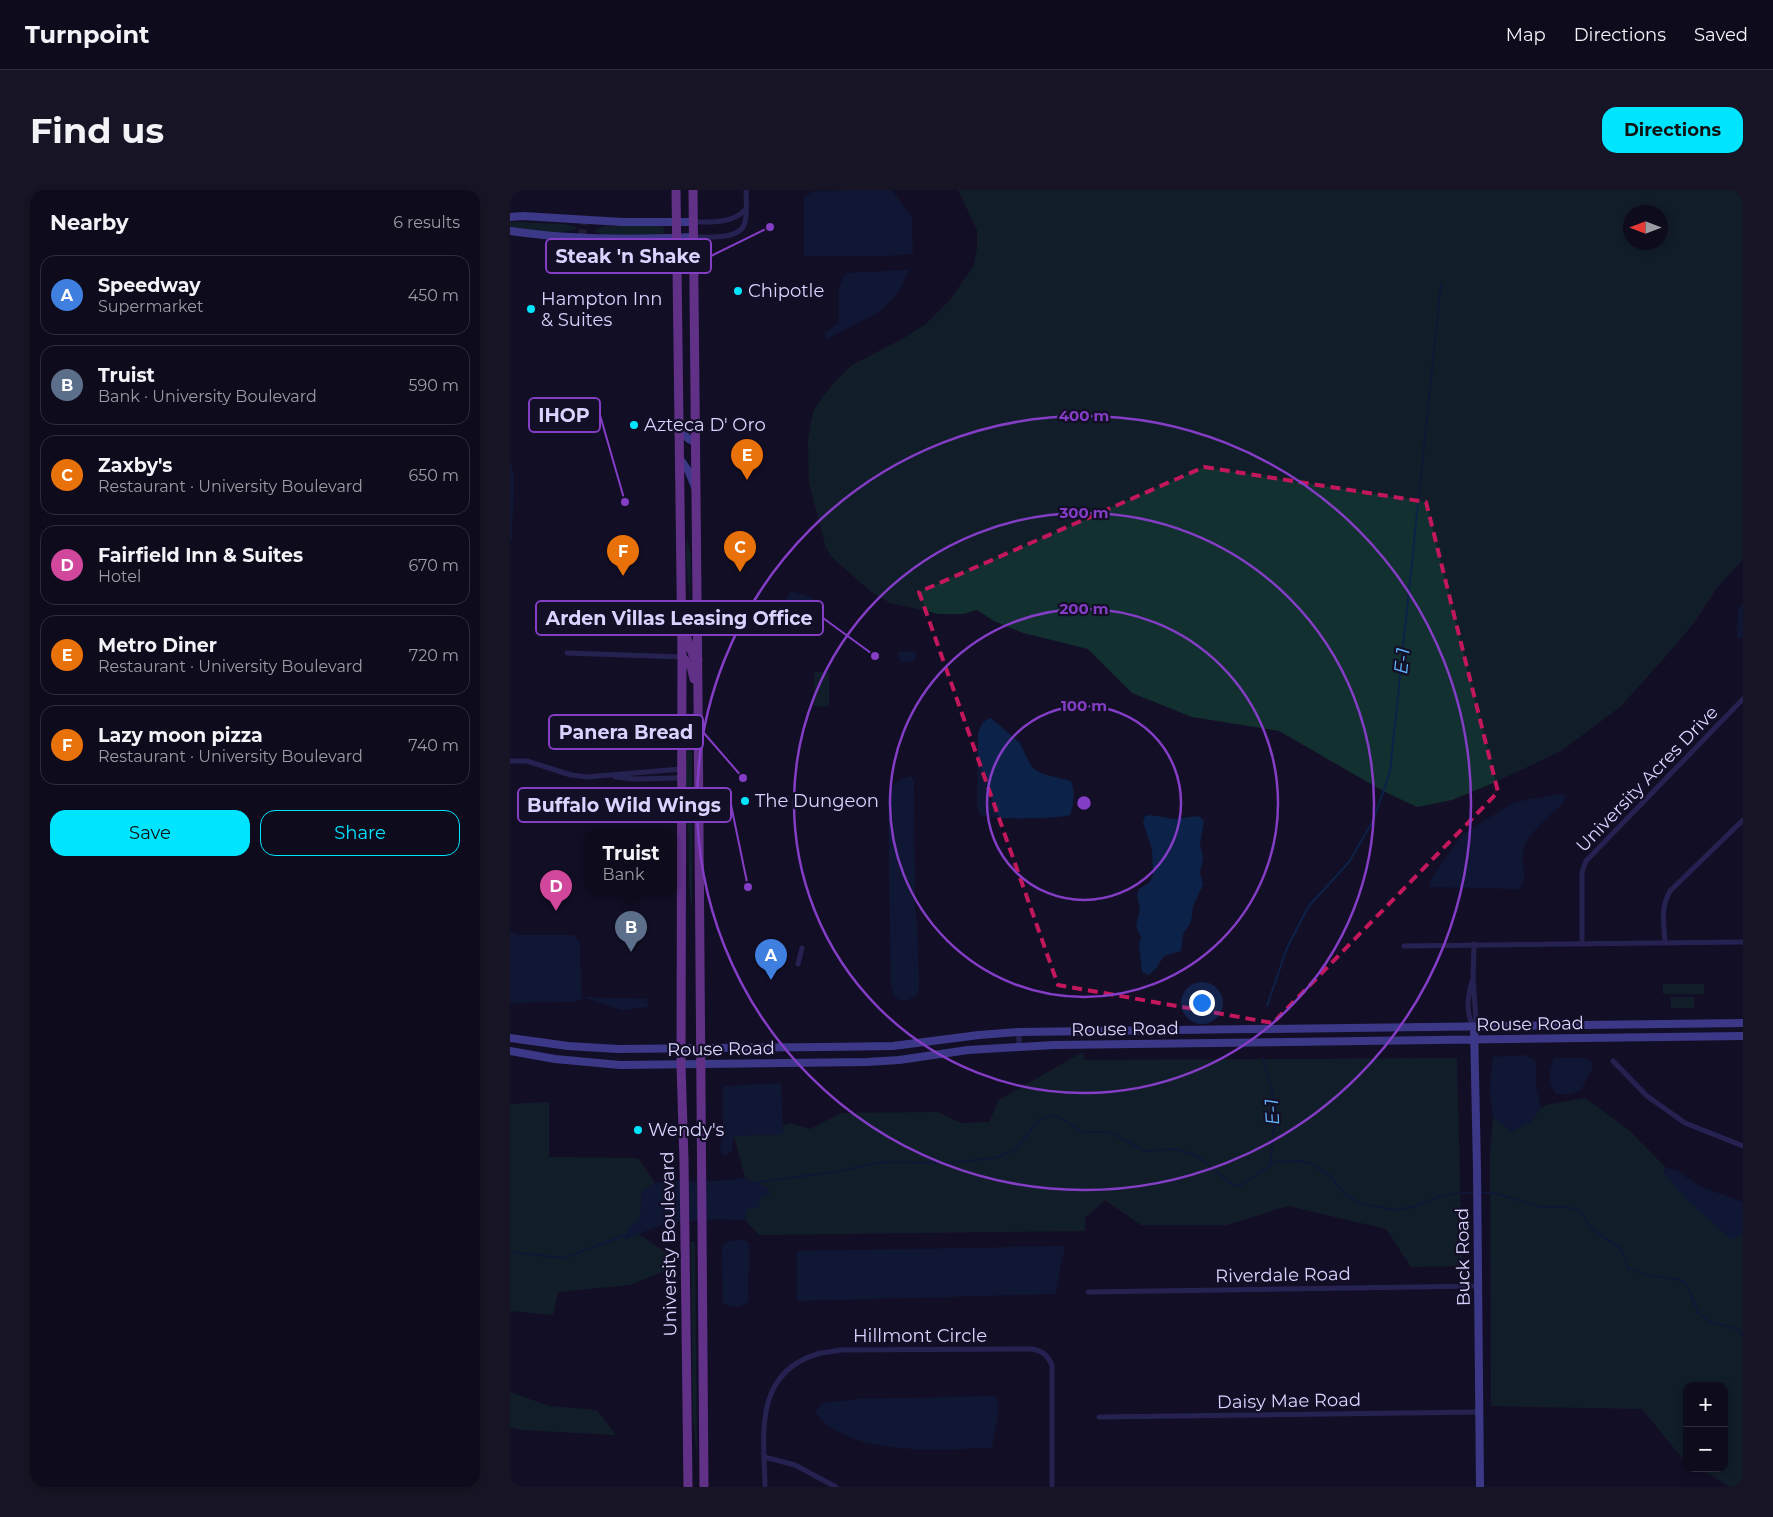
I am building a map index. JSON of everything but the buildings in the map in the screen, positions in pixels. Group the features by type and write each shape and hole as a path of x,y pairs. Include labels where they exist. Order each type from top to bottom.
{"main road":[{"name":"University Boulevard","path":"676,190 682,620 680,1064 684,1161 688,1487"},
{"name":"University Boulevard","path":"692,190 696,442 704,1487"},
{"path":"682,620 688,644 693,655 698,660"},
{"path":"682,657 691,666 698,699"}],"street":[{"path":"510,231 558,236 622,239 732,235 742,229 745,223 746,190"},
{"path":"510,217 523,216 622,222 693,222 724,221 738,217 745,210"},
{"path":"680,423 686,438 696,442"},
{"path":"680,459 689,472 696,492"},
{"path":"567,653 682,657"},
{"name":"University Acres Drive","path":"1582,943 1582,872 1586,861 1743,699"},
{"path":"510,761 527,761 571,775 586,777 634,772 681,774"},
{"path":"607,776 634,779 681,774"},
{"path":"1665,942 1663,911 1664,901 1670,891 1743,820"},
{"path":"1404,946 1743,942"},
{"name":"Buck Road","path":"1474,944 1472,993 1476,1019 1474,1040 1480,1487"},
{"path":"798,964 802,948"},
{"name":"Rouse Road","path":"510,1038 596,1048 700,1049 893,1046 1019,1032 1743,1023"},
{"path":"1019,1032 1019,1046"},
{"name":"Rouse Road","path":"510,1051 590,1063 642,1065 874,1062 968,1050 1019,1046 1743,1036"},
{"path":"1612,1061 1647,1096 1685,1123 1743,1146"},
{"name":"Riverdale Road","path":"1088,1292 1478,1286"},
{"name":"Hillmont Circle","path":"765,1487 764,1421 767,1401 775,1385 786,1371 800,1362 817,1354 840,1350 1032,1349 1040,1350 1048,1357 1052,1365 1052,1487"},
{"name":"Daisy Mae Road","path":"1099,1417 1479,1412"},
{"path":"764,1457 795,1465 836,1487"}],"highlighted area":[{"path":"1204,467 1426,502 1498,792 1273,1023 1058,985 919,592"}],"green space":[{"path":"958,190 1743,190 1743,559 1716,589 1696,620 1674,647 1620,707 1561,751 1452,800 1417,807 1383,791 1279,731 1192,717 1132,693 1088,649 1023,633 994,621 977,610 963,614 939,614 890,603 870,591 832,557 826,548 809,483 808,440 813,412 833,384 852,365 904,338 926,324 950,300 974,265 977,248 977,230"},
{"path":"510,222 564,224 577,227 568,231 543,232 510,228"},
{"path":"604,226 660,226 665,228 664,232 660,235 604,235 595,231"},
{"path":"687,538 691,557 690,599 686,560"},
{"path":"816,672 827,672 829,674 828,706 816,707 814,705 814,674"},
{"path":"689,711 692,748 692,907 689,882 689,845 684,809"},
{"path":"1663,984 1704,984 1704,994 1663,994"},
{"path":"1671,997 1694,997 1694,1008 1671,1008"},
{"path":"1083,1052 1084,1060 1457,1058 1462,1266 1411,1267 1386,1229 1288,1206 1227,1225 1141,1225 1105,1200 1085,1218 1085,1231 759,1235 745,1220 747,1209 761,1197 769,1195 768,1188 745,1178 734,1136 783,1134 783,1126 789,1123 810,1129 841,1113 938,1112 961,1123 989,1122 999,1100"},
{"path":"1585,1098 1629,1130 1666,1168 1663,1172 1731,1239 1743,1233 1743,1487 1730,1487 1706,1472 1728,1472 1728,1382 1683,1382 1683,1459 1642,1409 1491,1406 1490,1154 1493,1117 1511,1132 1532,1121 1541,1108 1546,1105"},
{"path":"549,1102 549,1157 638,1158 655,1183 642,1191 640,1217 630,1227 625,1240 638,1234 668,1254 669,1269 630,1285 558,1292 553,1315 510,1311 510,1104"},
{"path":"691,1242 695,1242 697,1461 693,1416"},
{"path":"510,1392 549,1406 597,1410 616,1435 521,1430 510,1427"}],"water":[{"path":"892,190 912,218 913,254 886,256 804,256 804,196 815,191"},
{"path":"909,270 899,292 879,312 827,339 824,333 839,323 839,287 846,273"},
{"path":"510,462 514,475 512,539 510,543"},
{"path":"791,591 813,598 810,623 799,628 786,619 782,605"},
{"path":"1743,604 1743,638 1737,638 1738,608"},
{"path":"914,651 916,654 914,661 901,662 898,653"},
{"path":"991,718 1020,743 1034,769 1043,774 1071,781 1074,798 1070,815 997,818 980,815 977,806 978,734 982,724"},
{"path":"911,776 914,781 915,907 919,988 917,995 908,1000 899,1000 894,995 891,987 888,797 896,783"},
{"path":"1560,794 1566,796 1563,803 1540,825 1525,845 1522,857 1524,874 1519,889 1430,887 1430,881 1463,833 1470,832 1474,827 1515,802"},
{"path":"1151,815 1174,819 1199,816 1204,821 1200,844 1203,858 1200,873 1203,885 1193,906 1191,922 1183,934 1181,951 1164,956 1155,970 1148,975 1142,972 1139,944 1141,937 1136,926 1140,909 1137,895 1139,889 1150,882 1153,875 1152,849 1143,822 1145,816"},
{"path":"510,931 519,935 573,935 580,943 582,1000 572,1002 510,1003"},
{"path":"584,997 647,999 648,1007 622,1010"},
{"path":"1525,1055 1536,1061 1536,1088 1541,1108 1532,1121 1511,1132 1493,1117 1490,1089 1493,1057"},
{"path":"1554,1058 1582,1058 1591,1062 1593,1067 1581,1090 1569,1094 1556,1094 1550,1081"},
{"path":"781,1083 783,1134 734,1136 731,1152 725,1156 720,1152 723,1136 723,1086"},
{"path":"1666,1168 1676,1170 1699,1186 1743,1202 1743,1233 1731,1240 1683,1196 1663,1172"},
{"path":"745,1178 768,1188 770,1195 761,1197 758,1208 747,1209 745,1220 715,1219 666,1223 624,1240 630,1227 640,1217 642,1191 655,1183"},
{"path":"743,1240 748,1242 749,1245 748,1301 743,1306 732,1307 723,1302 722,1249 724,1244 729,1241"},
{"path":"1065,1246 1055,1294 797,1301 797,1251"},
{"path":"996,1396 999,1406 992,1448 907,1448 864,1442 845,1435 828,1425 815,1411 823,1403 859,1399"}],"waterway":[{"name":"E-1","path":"1267,1006 1287,948 1308,907 1349,862 1373,821 1390,772 1441,284"},
{"name":"E-1","path":"1263,1058 1276,1107 1270,1166"},
{"path":"753,1183 841,1171 881,1162 949,1163 995,1158 1015,1150 1040,1119 1055,1115 1083,1132 1106,1132 1116,1135 1144,1151 1176,1149 1197,1156 1233,1185 1240,1186 1276,1162 1301,1161 1312,1164 1330,1176 1344,1193 1359,1203 1394,1210 1414,1207 1440,1196 1474,1193"},
{"path":"1479,1193 1494,1193 1541,1207 1566,1207 1577,1210 1591,1228 1621,1249 1628,1268 1647,1275 1681,1280 1687,1285 1699,1314 1709,1321 1737,1329 1743,1336"},
{"path":"510,1252 564,1258 628,1234"}],"tunnel":[{"path":"582,237 584,220"}],"place":[{"name":"Steak 'n Shake","path":"770,227"},
{"name":"Chipotle","path":"738,291"},
{"name":"Hampton Inn & Suites","path":"531,309"},
{"name":"Azteca D' Oro","path":"634,425"},
{"name":"Metro Diner","path":"747,480"},
{"name":"IHOP","path":"625,502"},
{"name":"Zaxby's","path":"740,572"},
{"name":"Lazy moon pizza","path":"623,576"},
{"name":"Arden Villas Leasing Office","path":"875,656"},
{"name":"Panera Bread","path":"743,778"},
{"name":"The Dungeon","path":"745,801"},
{"name":"Buffalo Wild Wings","path":"748,887"},
{"name":"Fairfield Inn & Suites","path":"556,911"},
{"name":"Truist","path":"631,952"},
{"name":"Speedway","path":"771,980"},
{"name":"Wendy's","path":"638,1130"}]}
